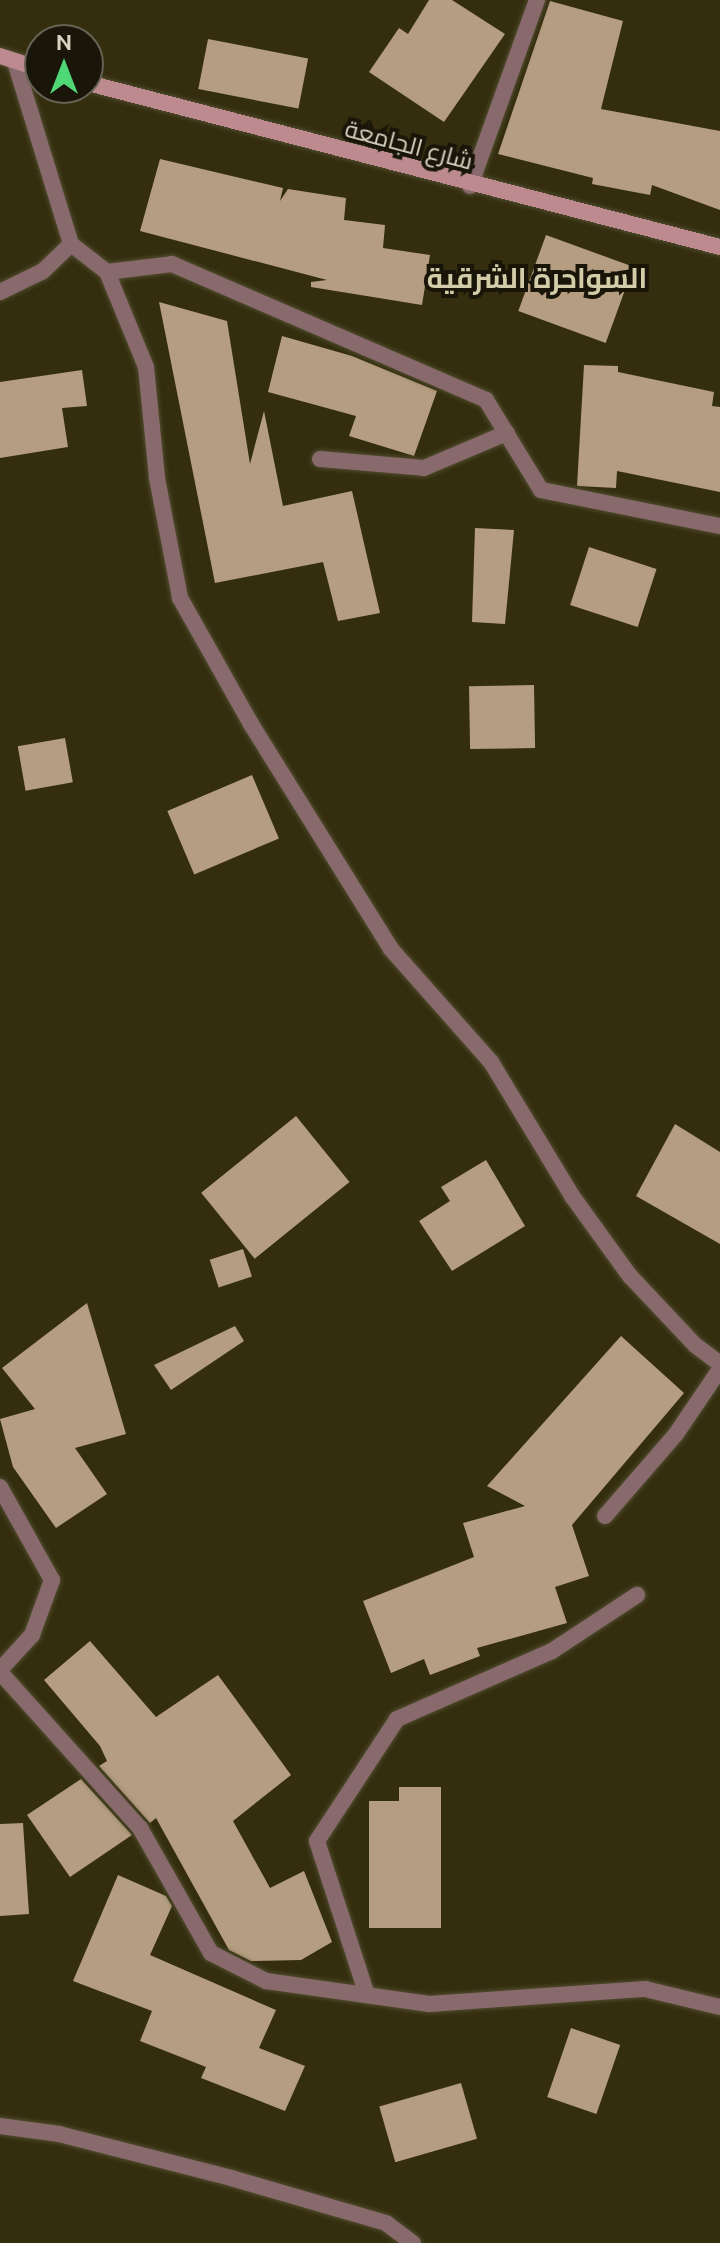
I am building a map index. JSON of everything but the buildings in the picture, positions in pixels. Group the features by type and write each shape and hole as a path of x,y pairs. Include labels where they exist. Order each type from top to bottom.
{"main road":[{"name":"شارع الجامعة","path":"104,87 470,186 720,247"}],"street":[{"path":"470,186 537,0"},
{"path":"8,59 71,244 107,272 146,367 157,478 180,598 391,949 491,1062 572,1196 630,1276 695,1345 720,1366 676,1434 605,1516"},
{"path":"0,292 43,271 71,244"},
{"path":"107,272 172,264 486,400 541,490 720,526"},
{"path":"320,459 424,468 507,433"},
{"path":"0,1487 52,1580 32,1635 0,1671 140,1828 211,1953 266,1981 429,2004 645,1989 720,2007"},
{"path":"367,1995 317,1841 397,1719 552,1651 637,1595"},
{"path":"0,2126 59,2134 231,2178 386,2223 413,2243"}],"district":[{"name":"السواحرة الشرقية","path":"537,278"}]}
